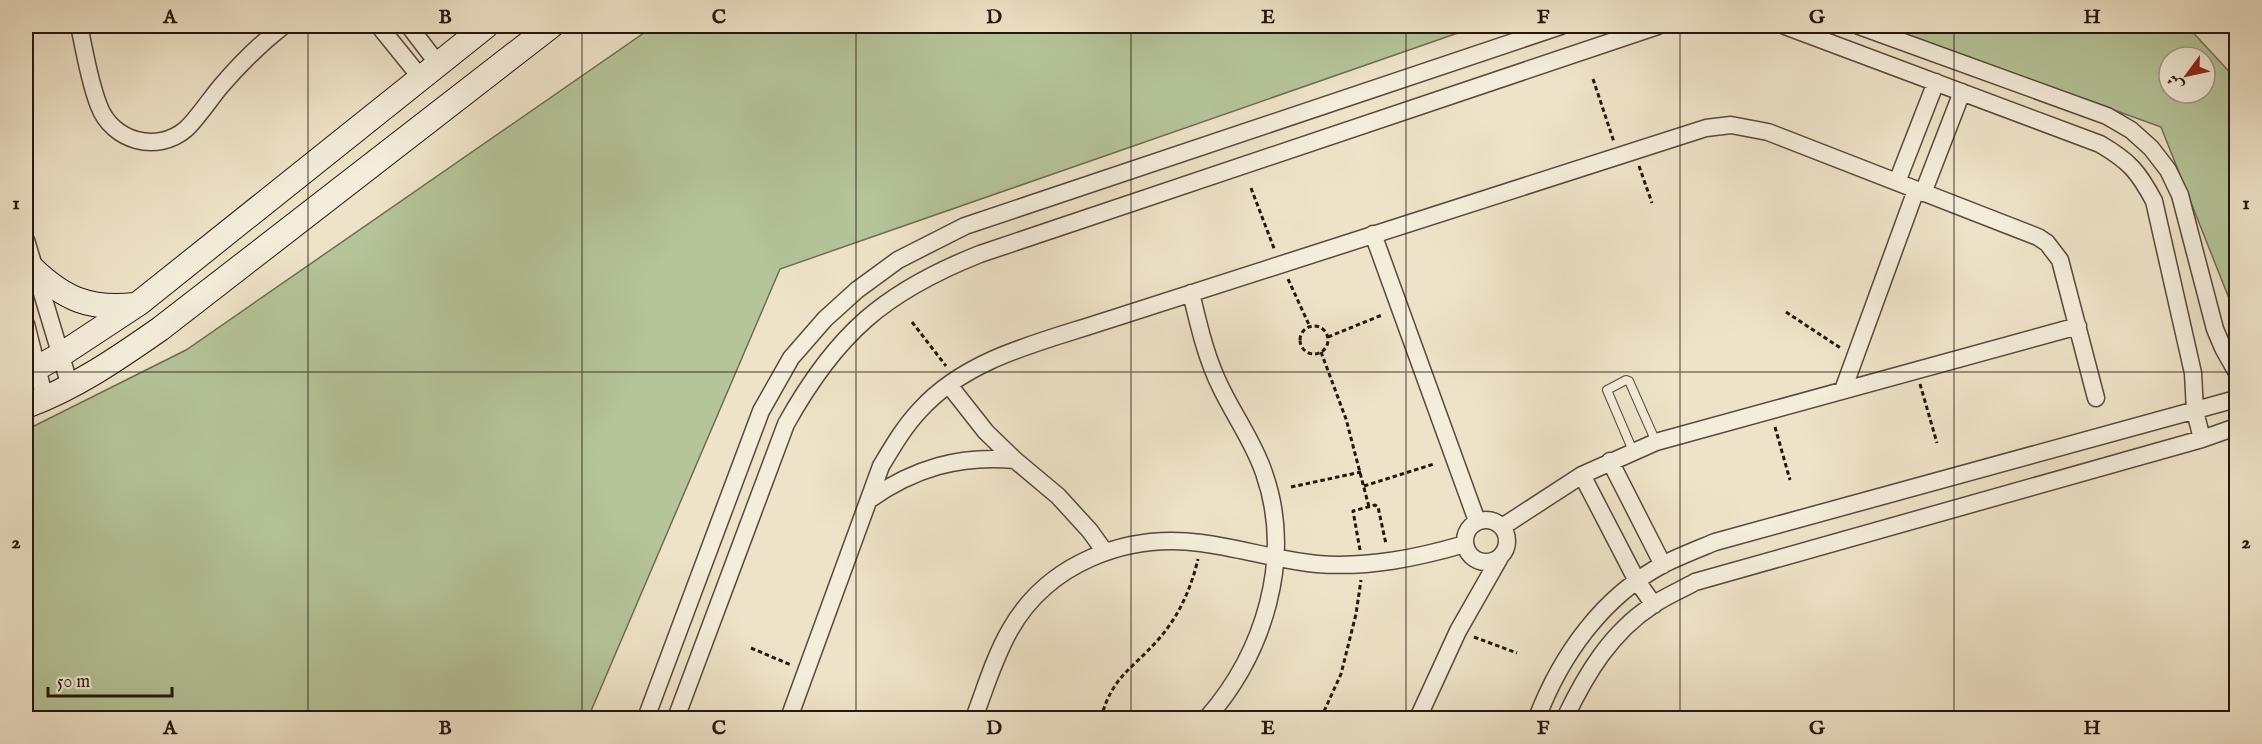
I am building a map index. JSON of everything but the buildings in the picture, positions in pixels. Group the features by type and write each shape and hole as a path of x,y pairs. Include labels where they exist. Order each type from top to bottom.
{"street":[{"path":"79,26 99,106 107,122 121,134 137,141 155,143 172,138 187,128 256,47 283,26"},
{"path":"379,26 430,71"},
{"path":"409,26 430,71"},
{"path":"31,370 62,354 138,304 486,26"},
{"path":"26,324 35,403 102,369 160,329 551,26"},
{"path":"646,718 761,411 791,358 825,319 857,290 898,260 965,226 1561,26"},
{"path":"676,718 786,424 807,385 834,350 866,319 901,292 939,270 980,254 1658,26"},
{"path":"1785,26 2100,144 2123,157 2142,177 2154,201 2193,373 2195,411 2202,438"},
{"path":"1859,26 2107,116 2131,130 2151,148 2168,171 2180,195 2215,329 2236,371"},
{"path":"1897,182 1936,82"},
{"path":"1844,390 1920,191 1962,92"},
{"path":"789,718 881,466 899,435 921,408 953,383 981,365 1015,351 1706,128 1731,125 1768,132 2028,232 2047,243 2060,260 2096,398"},
{"path":"1373,234 1477,521"},
{"path":"26,240 32,268 62,354 70,386"},
{"path":"32,268 49,284 69,297 103,306 138,304"},
{"path":"1191,293 1211,365 1230,406 1250,439 1265,474 1271,496 1276,559 1267,609 1250,656 1224,699 1207,718"},
{"path":"1502,527 1582,475 1656,442 2078,326"},
{"path":"953,383 973,417 1015,460 1058,496 1105,552"},
{"path":"1538,718 1558,672 1580,637 1608,605 1637,581 1663,565 1715,542 2236,399"},
{"path":"1565,718 1581,685 1602,652 1629,624 1654,604 1695,582 2202,438 2236,426"},
{"path":"869,500 907,476 949,462 971,459 1015,460"},
{"path":"1610,461 1663,565"},
{"path":"1582,475 1637,581 1654,604"},
{"path":"1418,718 1458,631 1506,547 1507,540 1502,527 1491,520 1477,521 1467,531 1465,544 1468,551 1478,560 1485,562 1499,559"},
{"path":"974,718 1001,646 1023,611 1036,596 1060,576 1086,560 1105,552 1150,541 1202,543 1276,559 1320,564 1363,564 1428,555 1465,544"}],"lane":[{"path":"1633,451 1607,392 1607,388 1626,380 1629,381 1656,442"}],"path":[{"path":"1593,79 1652,204"},
{"path":"1251,188 1280,264 1310,327"},
{"path":"1786,312 1855,357"},
{"path":"1327,337 1382,315"},
{"path":"912,322 953,383"},
{"path":"1306,328 1320,328 1327,337 1327,344 1321,352 1312,354 1303,350 1301,346 1300,336 1306,328"},
{"path":"1321,352 1343,410 1369,507"},
{"path":"1916,370 1937,443"},
{"path":"1771,410 1790,480"},
{"path":"1364,486 1434,464"},
{"path":"1291,487 1361,472"},
{"path":"1321,718 1341,674 1356,614 1363,564 1353,511 1375,506 1379,508 1389,562"},
{"path":"1101,718 1106,703 1122,674 1158,640 1179,611 1194,578 1202,543"},
{"path":"1458,631 1517,653"},
{"path":"751,648 807,671"}],"green space":[{"path":"654,26 1478,26 780,269 588,718 26,718 26,430 186,350"},
{"path":"1883,26 2187,26 2205,45 2157,45 2157,105 2217,105 2217,58 2236,79 2236,316 2161,127"}]}
